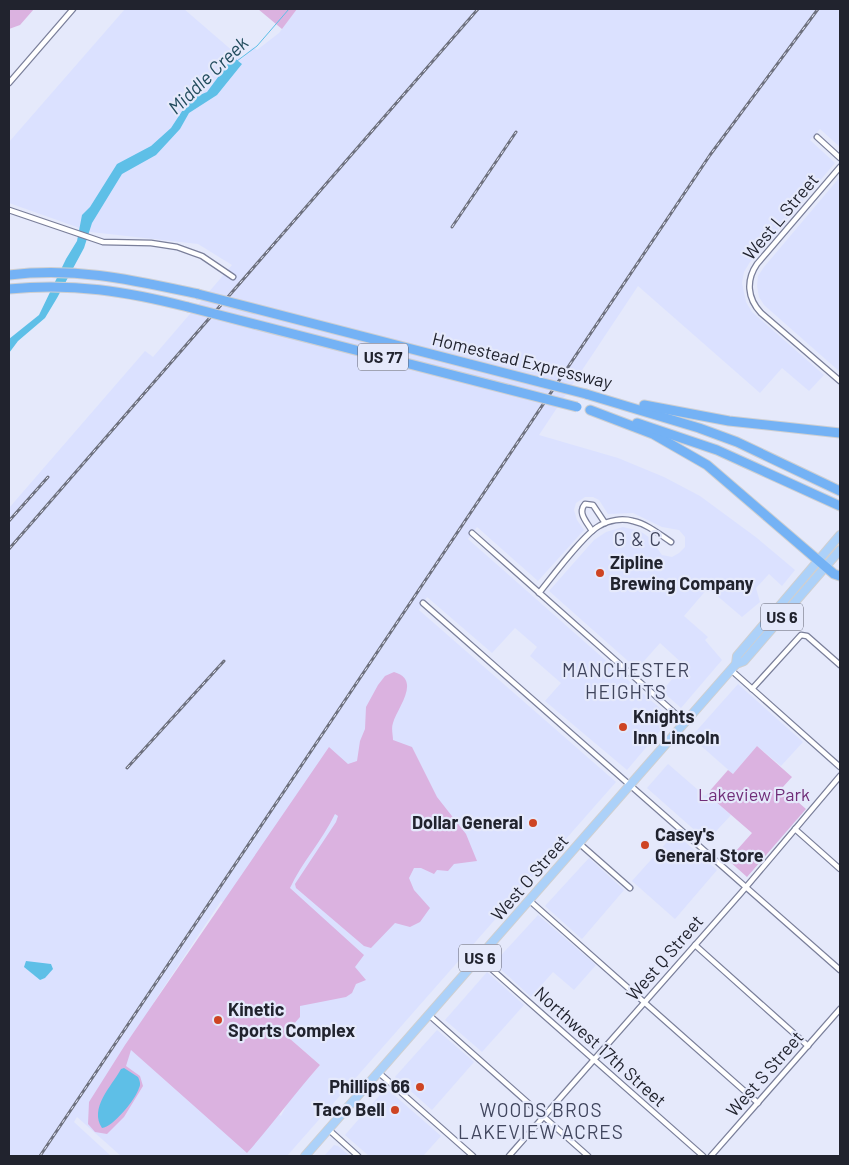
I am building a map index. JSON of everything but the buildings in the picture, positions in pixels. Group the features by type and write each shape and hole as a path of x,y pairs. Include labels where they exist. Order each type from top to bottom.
{"highway":[{"path":"9,270 32,273"},
{"name":"Homestead Expressway","path":"9,275 32,273 100,274 127,278 198,294 586,394 690,425 737,442 840,491"},
{"name":"Homestead Expressway","path":"9,289 52,286 94,287 135,294 590,410 653,427 717,450 840,506"},
{"path":"606,400 729,421 840,433"},
{"path":"590,410 653,434 701,461 735,487 822,563 840,576"}],"main road":[{"name":"West O Street","path":"305,1156 632,786 733,666 744,662 822,563 840,535"},
{"name":"West O Street","path":"822,563 840,550"}],"street":[{"path":"9,83 18,69 73,9"},
{"path":"817,137 840,158"},
{"name":"West L Street","path":"840,167 757,264 751,275 749,287 752,300 757,308 840,382"},
{"path":"9,210 94,240 113,244 151,243 177,247 202,256 233,277"},
{"path":"592,531 582,514 581,509 585,504 593,505 605,524"},
{"path":"538,593 592,531 605,524 618,520 632,520 644,525 671,542"},
{"path":"472,533 686,722"},
{"path":"423,603 840,970"},
{"path":"752,689 801,635 807,636 840,665"},
{"path":"733,666 752,689 840,767"},
{"name":"West Q Street","path":"509,1156 746,887 840,776"},
{"path":"795,829 840,869"},
{"path":"580,844 630,888"},
{"path":"530,901 758,1103"},
{"path":"695,945 808,1046"},
{"name":"Northwest 17th Street","path":"479,958 703,1156"},
{"name":"West S Street","path":"711,1156 840,1009"},
{"path":"429,1015 588,1156"},
{"path":"378,1072 473,1156"},
{"path":"328,1130 358,1156"}],"shaded area":[{"path":"125,9 184,9 242,59 253,47 257,50 279,33 297,9 840,9 840,147 820,129 810,140 835,163 750,262 744,272 742,283 746,302 752,312 824,375 809,391 782,368 760,393 638,286 539,435 618,458 664,477 700,496 757,538 795,570 782,586 769,574 756,588 760,602 742,617 708,588 684,616 708,637 705,640 722,660 681,708 662,691 684,665 660,643 637,669 549,591 594,540 606,532 623,527 640,531 650,538 662,555 672,557 685,547 685,537 679,530 662,527 633,513 608,514 599,500 593,497 585,497 576,503 574,510 577,520 584,530 538,581 477,527 468,539 671,718 627,770 545,701 561,683 530,656 537,647 515,628 492,653 427,597 419,610 616,782 287,1156 121,1156 77,1117 74,1122 111,1156 9,1156 9,508 145,351 153,357 232,265 198,244 91,232 9,203 9,142","holes":["221,901 331,998 302,1000 289,1038 320,1065 289,1100 281,1116 154,1002"]},
{"path":"840,177 840,372 764,305 759,297 757,286 758,276 764,267"},
{"path":"738,684 803,742 781,766 757,746 733,774 691,737"},
{"path":"668,764 705,796 707,794 731,815 707,841 647,788"},
{"path":"675,833 717,870 675,919 632,881"},
{"path":"589,858 624,890 582,939 545,906"},
{"path":"538,915 596,965 574,990 553,972 531,997 494,963"},
{"name":"WOODS BROS LAKEVIEW ACRES","path":"487,972 524,1005 482,1052 445,1020"},
{"name":"WOODS BROS LAKEVIEW ACRES","path":"437,1030 474,1062 432,1110 395,1077"},
{"name":"WOODS BROS LAKEVIEW ACRES","path":"386,1088 441,1136 423,1156 369,1156 345,1135"},
{"path":"334,1145 338,1146 350,1156 324,1156"}],"green space":[{"path":"9,9 34,9 20,25 9,29"},
{"path":"258,9 297,9 282,29"},
{"path":"394,672 402,676 406,681 407,688 406,695 392,725 393,740 412,747 437,797 466,834 477,861 454,864 448,871 437,870 434,874 421,868 414,868 409,878 414,890 430,908 420,922 410,927 395,923 371,948 364,946 296,888 295,884 336,822 338,816 335,814 290,888 364,955 355,967 366,980 356,984 352,993 346,997 300,1006 300,1017 293,1025 289,1038 320,1065 247,1153 131,1050 126,1066 140,1076 143,1086 124,1117 107,1134 95,1132 88,1124 89,1102 125,1045 329,747 348,764 357,761 360,741 365,729 366,707 385,676"},
{"name":"Lakeview Park","path":"757,746 792,777 782,788 806,809 747,877 728,860 752,833 707,794 728,770 733,774"}],"water":[{"path":"233,57 242,64 217,95 189,113 180,129 156,155 122,174 92,223 84,248 45,318 18,341 9,353 9,339 39,315 66,259 77,241 82,215 90,207 117,164 151,146 171,128 190,99 207,92"},
{"path":"26,961 51,964 53,969 45,978 40,980 24,967"},
{"path":"124,1068 138,1077 140,1087 124,1112 112,1123 102,1128 98,1113 100,1105 107,1090 121,1069"}],"waterway":[{"name":"Middle Creek","path":"237,61 257,46 289,9"}],"railway":[{"path":"9,549 478,9"},
{"path":"40,1156 710,155 818,9"},
{"path":"452,227 516,132"},
{"path":"9,521 48,477"},
{"path":"127,768 224,661"}],"place":[{"name":"Zipline Brewing Company","path":"600,573"},
{"name":"Knights Inn Lincoln","path":"623,727"},
{"name":"Dollar General","path":"533,823"},
{"name":"Casey's General Store","path":"645,845"},
{"name":"Kinetic Sports Complex","path":"218,1020"},
{"name":"Phillips 66","path":"420,1087"},
{"name":"Taco Bell","path":"395,1110"}],"district":[{"name":"G & C","path":"638,539"},
{"name":"MANCHESTER HEIGHTS","path":"626,681"},
{"name":"WOODS BROS LAKEVIEW ACRES","path":"541,1121"}]}
